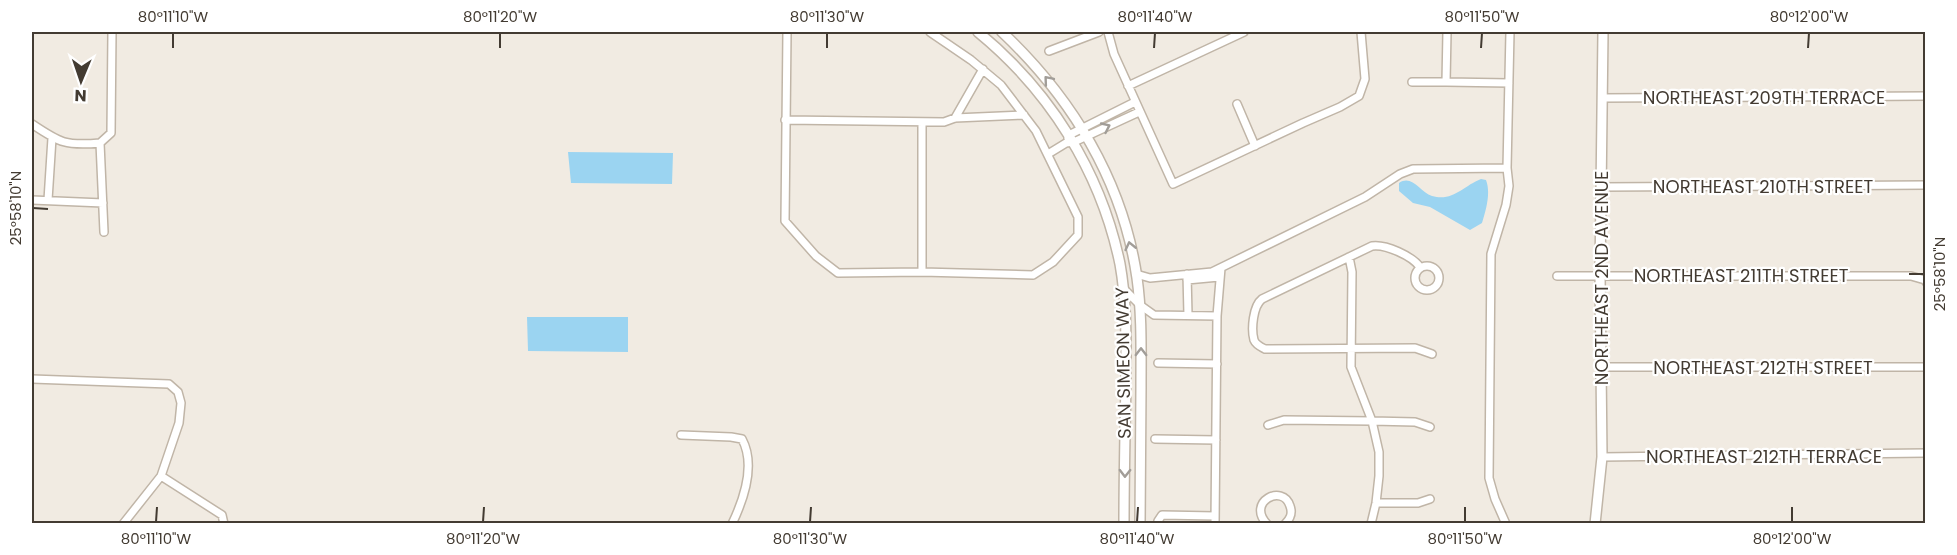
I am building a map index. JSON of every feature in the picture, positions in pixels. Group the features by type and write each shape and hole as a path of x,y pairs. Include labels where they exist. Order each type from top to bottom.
{"street":[{"path":"32,124 52,138 74,145 100,143 111,133 112,32"},
{"path":"786,32 785,221 816,256 838,273 922,272 1032,275 1053,262 1078,235 1078,217 1048,154 1024,115 1001,85 983,69 930,32"},
{"name":"SAN SIMEON WAY","path":"978,32 1024,74 1050,107 1097,188 1113,237 1120,265 1125,308 1124,524"},
{"name":"SAN SIMEON WAY","path":"1002,32 1050,81 1084,132 1114,189 1125,223 1138,286 1141,324 1140,524"},
{"path":"1049,51 1100,32"},
{"path":"1108,32 1114,54 1173,184 1340,107 1359,96 1365,80 1361,32"},
{"path":"1128,86 1244,32"},
{"path":"1446,82 1447,32"},
{"path":"1506,524 1494,499 1489,478 1491,254 1506,205 1509,186 1507,168 1510,32"},
{"name":"NORTHEAST 2ND AVENUE","path":"1595,524 1602,457 1600,275 1603,32"},
{"path":"955,118 983,69"},
{"path":"1412,82 1509,83"},
{"name":"NORTHEAST 209TH TERRACE","path":"1602,98 1926,96"},
{"path":"1048,154 1135,102"},
{"path":"1237,104 1255,146"},
{"path":"1084,132 1139,112"},
{"path":"785,120 944,122 955,118 1024,115"},
{"path":"922,122 922,272"},
{"path":"48,200 52,138"},
{"path":"100,143 104,232"},
{"path":"1187,277 1221,268 1365,197 1400,174 1413,169 1507,168"},
{"name":"NORTHEAST 210TH STREET","path":"1601,187 1926,185"},
{"path":"32,200 103,203"},
{"path":"1420,267 1417,262 1378,245 1372,246 1262,299 1256,304 1254,312 1254,340 1257,345 1265,349 1415,348 1432,354"},
{"path":"1349,257 1352,272 1351,367 1372,421 1379,452 1379,476 1371,524"},
{"path":"1160,524 1158,520 1162,515 1215,520 1217,316 1221,268"},
{"path":"1136,274 1150,278 1219,278"},
{"name":"NORTHEAST 211TH STREET","path":"1557,276 1911,276 1925,281"},
{"path":"1187,277 1188,315"},
{"path":"1125,308 1130,296 1138,286 1150,278"},
{"path":"1123,288 1154,315"},
{"path":"1141,324 1154,315 1217,316"},
{"path":"1158,363 1217,364"},
{"name":"NORTHEAST 212TH STREET","path":"1601,367 1926,367"},
{"path":"32,379 169,384 178,392 181,404 179,423 161,476 123,524"},
{"path":"1268,425 1284,420 1372,421 1414,422 1430,427"},
{"path":"681,435 742,439 747,449 747,485 742,504 732,524"},
{"path":"1155,439 1216,440"},
{"name":"NORTHEAST 212TH TERRACE","path":"1602,457 1926,453"},
{"path":"161,476 222,515 224,524"},
{"path":"1267,524 1261,517 1261,507 1266,499 1276,495 1286,499 1291,508 1290,518 1285,524"},
{"path":"1376,503 1418,503 1430,499"}],"water":[{"path":"568,152 673,153 672,184 571,183"},
{"path":"1481,179 1486,180 1487,185 1486,207 1482,223 1470,230 1430,207 1413,203 1399,191 1399,183 1408,181 1432,196 1446,197"},
{"path":"527,317 628,317 628,352 528,351"}]}
